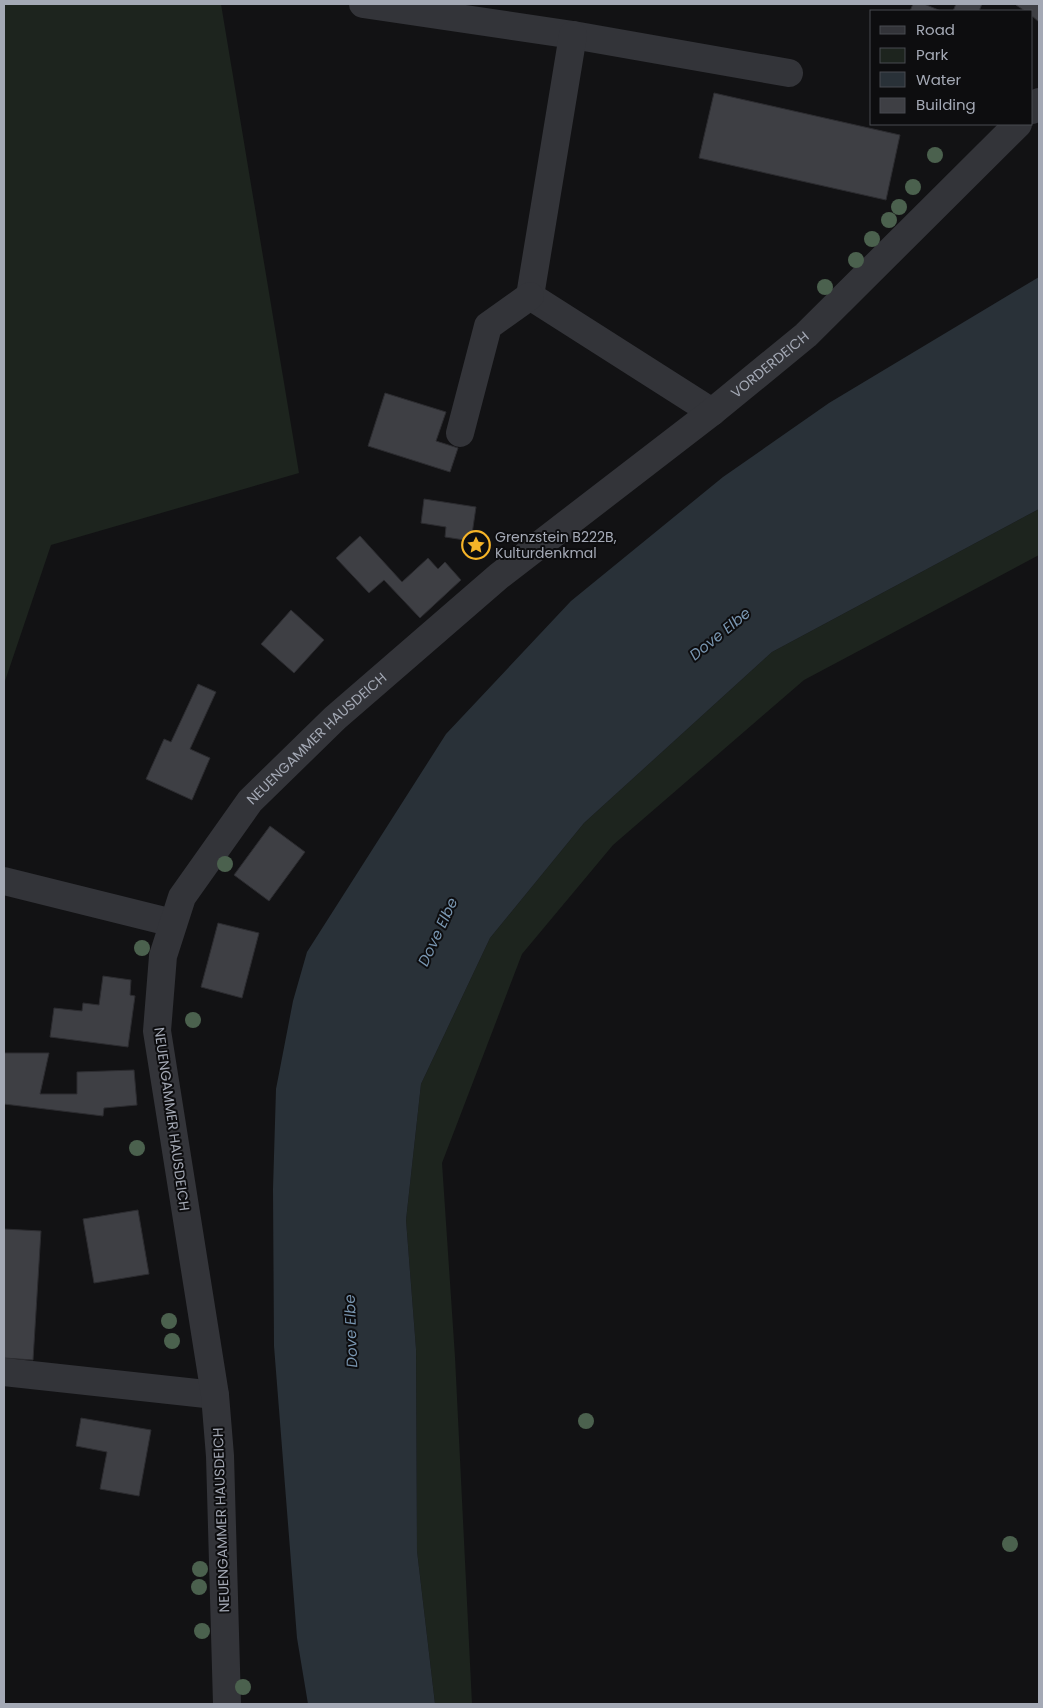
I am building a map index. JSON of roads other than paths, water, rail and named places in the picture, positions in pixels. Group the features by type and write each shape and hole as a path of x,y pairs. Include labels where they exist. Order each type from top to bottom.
{"street":[{"path":"363,4 573,35 789,73"},
{"path":"460,433 488,326 530,296 573,35"},
{"name":"VORDERDEICH","path":"499,576 712,412 806,335 1017,125"},
{"path":"530,296 712,412"},
{"name":"NEUENGAMMER HAUSDEICH","path":"228,1704 220,1456 215,1395 157,1031 163,956 182,897 250,801 335,718 499,576"},
{"path":"4,881 174,924"},
{"path":"4,1372 215,1395"}],"water":[{"name":"Dove Elbe","path":"1039,277 1039,509 772,652 584,823 490,938 421,1084 406,1220 416,1349 417,1551 435,1704 308,1704 297,1638 274,1346 273,1189 276,1089 293,1001 307,952 446,734 571,601 723,477 829,403"}],"place":[{"name":"Grenzstein B222B, Kulturdenkmal","path":"476,545"}]}
